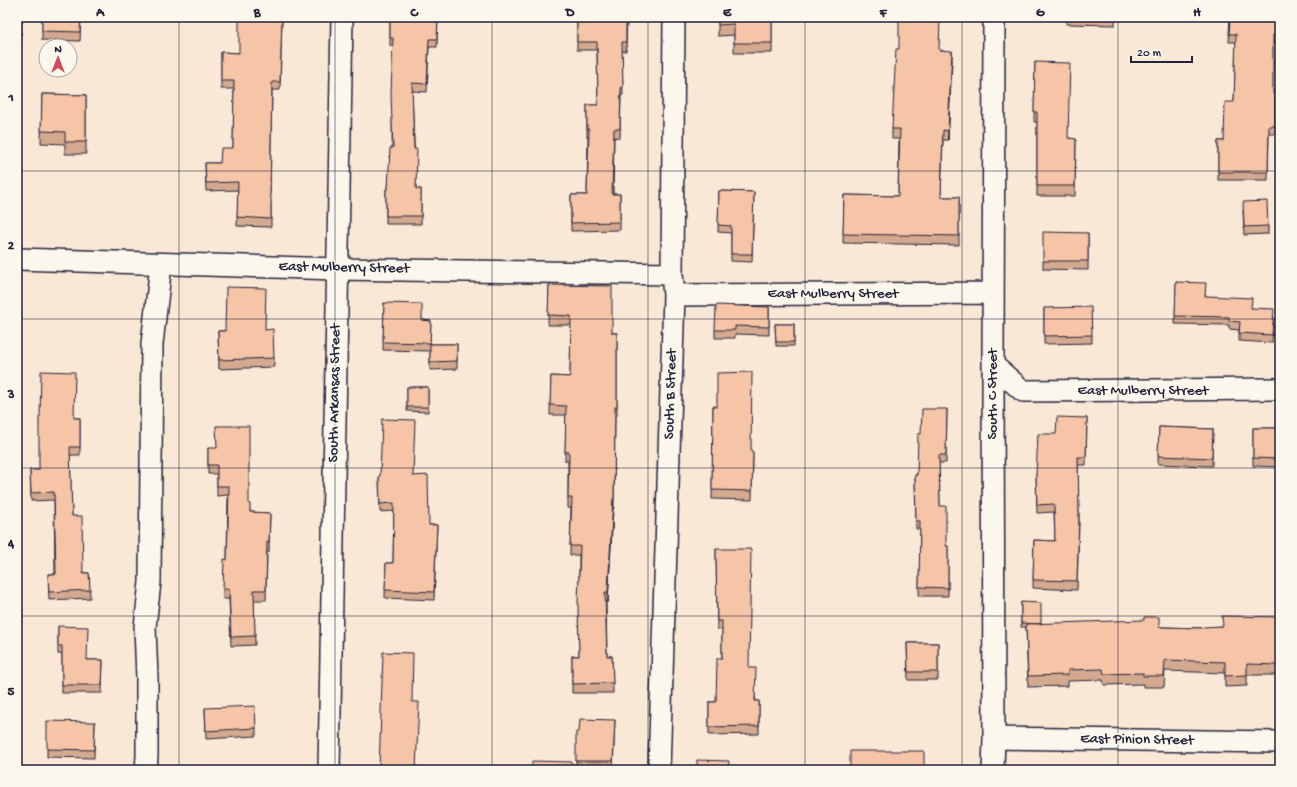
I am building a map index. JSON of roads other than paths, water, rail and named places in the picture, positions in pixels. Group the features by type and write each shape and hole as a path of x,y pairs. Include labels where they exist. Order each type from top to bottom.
{"street":[{"name":"South Arkansas Street","path":"329,770 342,17"},
{"name":"South B Street","path":"659,770 674,295 672,274 674,17"},
{"name":"South C Street","path":"993,770 994,17"},
{"name":"East Mulberry Street","path":"17,259 337,269 672,274"},
{"path":"146,770 147,678 145,627 150,582 152,344 160,264"},
{"name":"East Mulberry Street","path":"674,295 993,293"},
{"name":"East Mulberry Street","path":"993,365 1023,391 1280,389"},
{"name":"East Pinion Street","path":"994,738 1280,742"}]}
